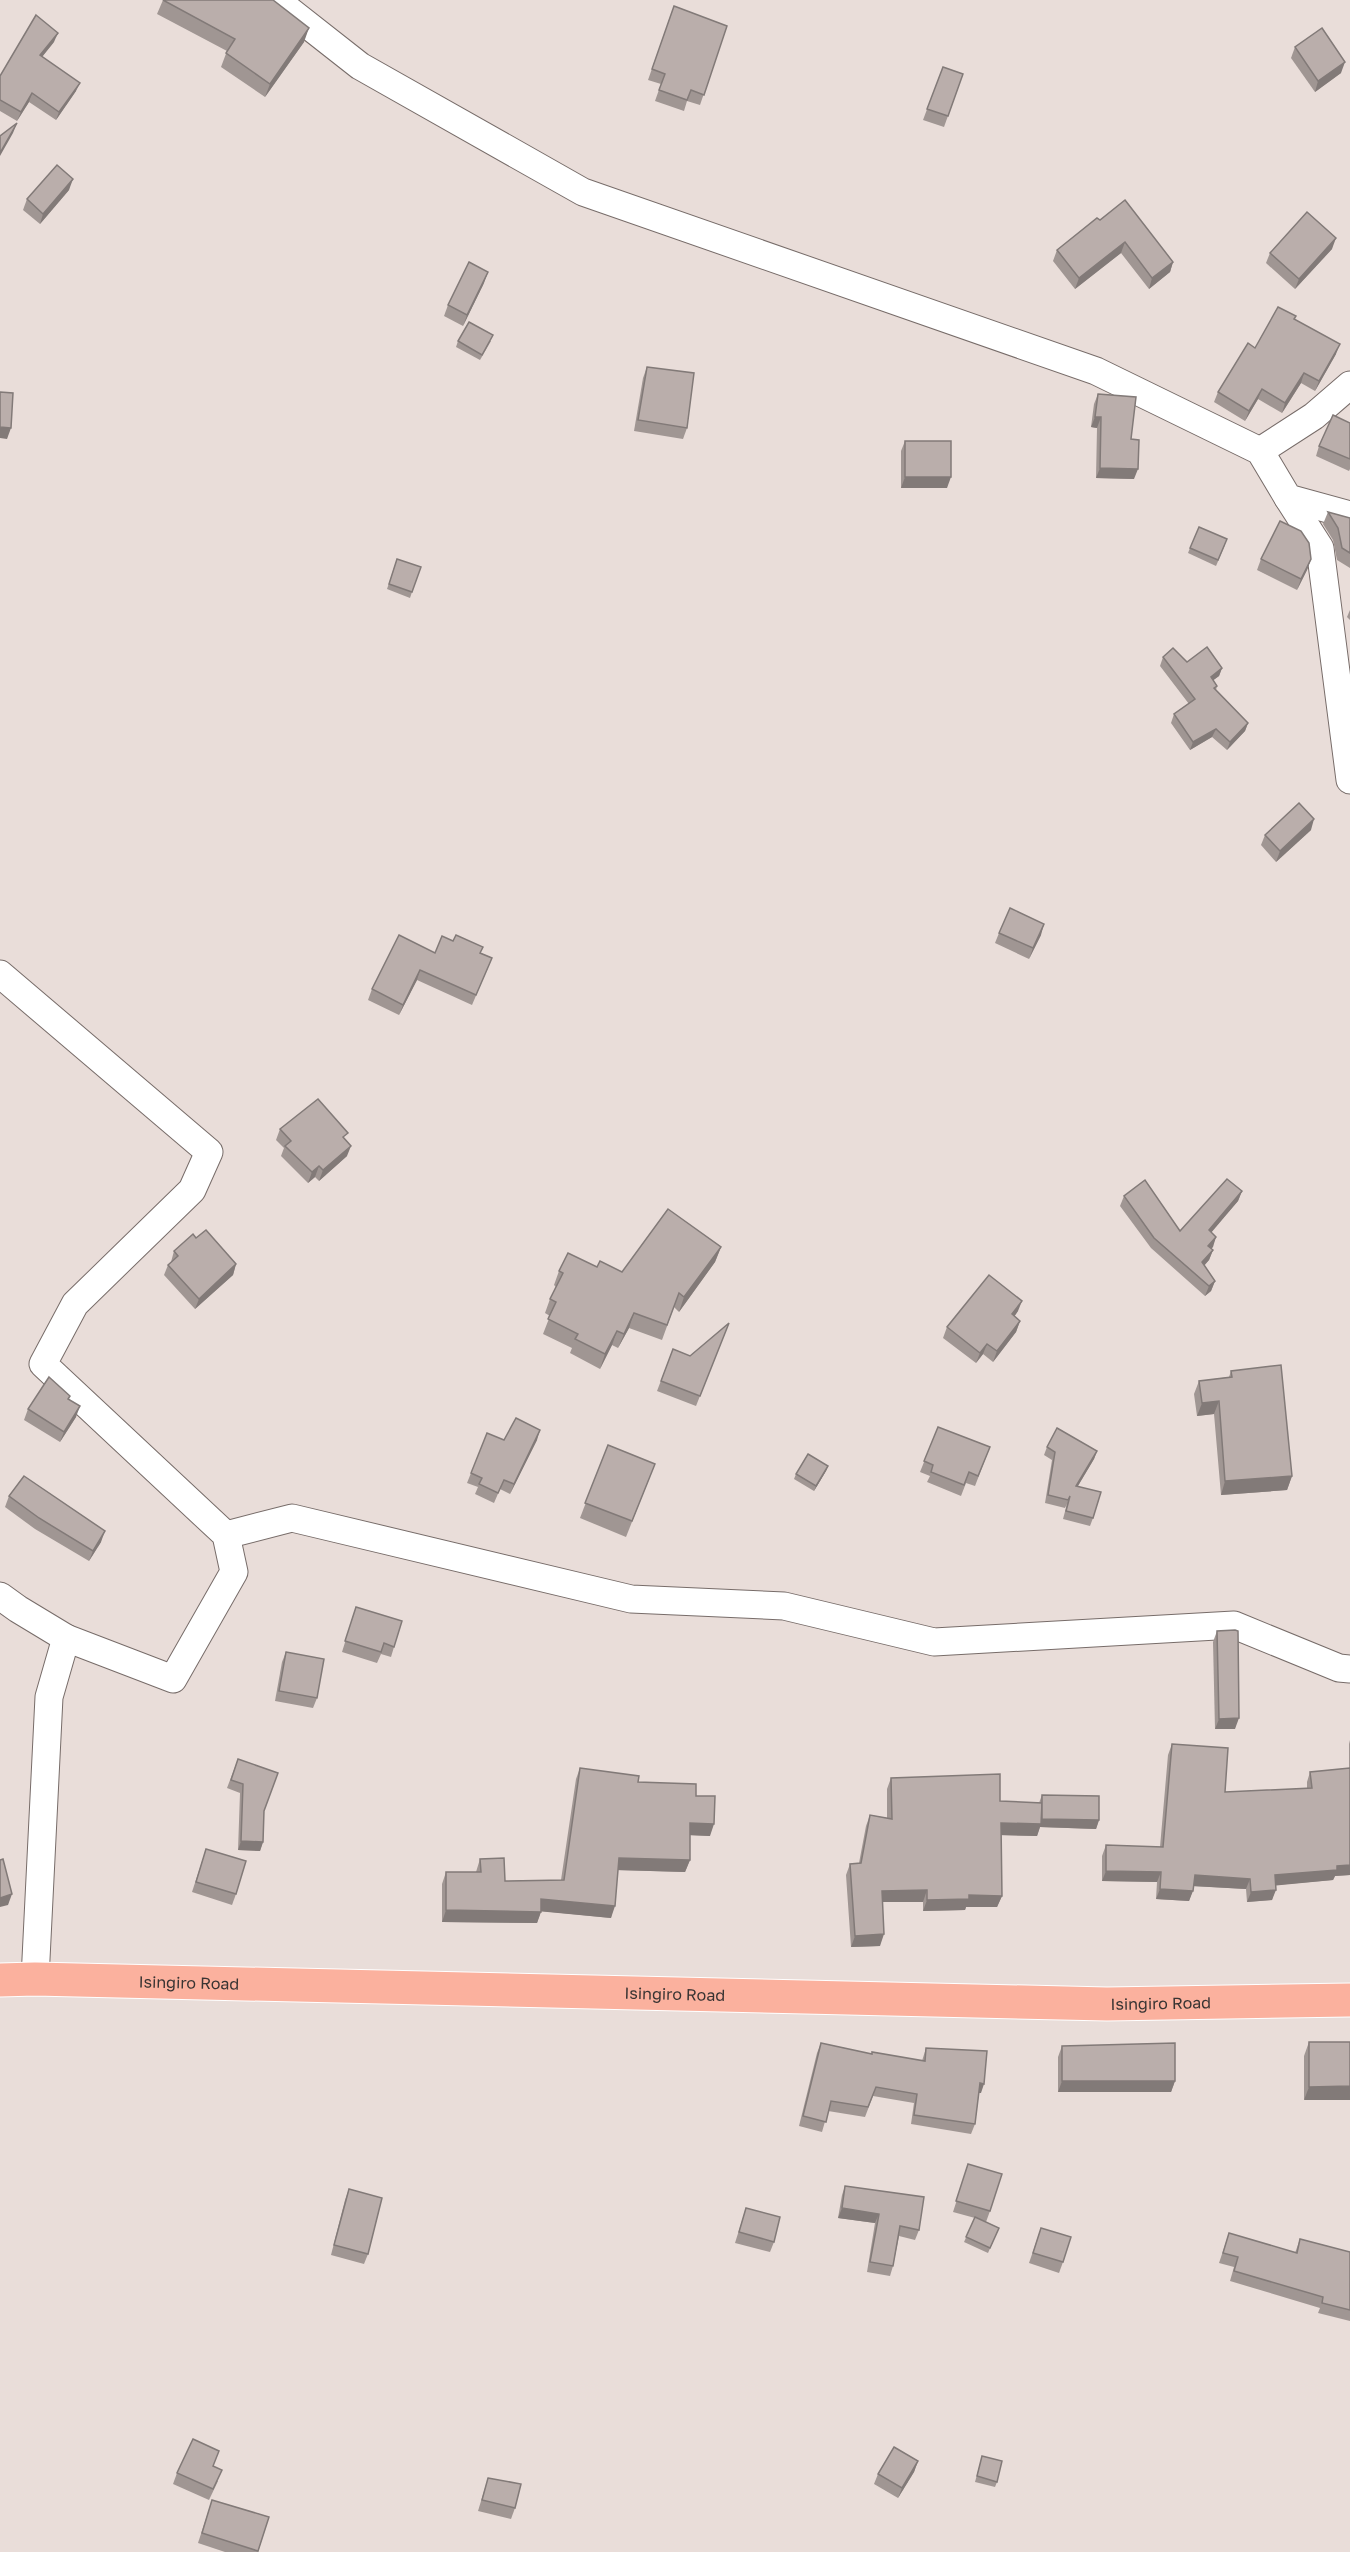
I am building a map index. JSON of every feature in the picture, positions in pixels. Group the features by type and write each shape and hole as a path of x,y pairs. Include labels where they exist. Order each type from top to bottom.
{"main road":[{"name":"Isingiro Road","path":"0,1980 1107,2004 1350,2000"}],"street":[{"path":"276,0 360,66 583,192 1096,370 1260,451 1320,548 1350,780"},
{"path":"1260,451 1314,416 1350,385"},
{"path":"1288,498 1350,515"},
{"path":"0,974 209,1152 192,1190 75,1304 43,1364 226,1536 234,1572 173,1679 66,1638 0,1596"},
{"path":"226,1536 292,1518 630,1599 784,1606 934,1642 1234,1625 1339,1668 1350,1669"},
{"path":"35,1979 49,1697 66,1638"}],"building":[{"path":"163,0 273,0 309,28 270,84 226,53 235,39"},
{"path":"674,6 727,26 704,95 691,90 687,100 659,90 665,74 652,69"},
{"path":"36,15 58,33 40,55 80,83 59,112 32,93 21,112 0,100 0,76"},
{"path":"1322,28 1345,62 1318,81 1295,47"},
{"path":"943,67 963,74 948,116 927,109"},
{"path":"17,123 0,153 0,136"},
{"path":"57,165 73,179 43,214 27,199"},
{"path":"1125,200 1173,262 1152,278 1125,242 1079,278 1057,250 1097,218 1100,220"},
{"path":"1307,212 1336,238 1299,279 1270,253"},
{"path":"469,262 488,272 467,315 448,305"},
{"path":"1278,307 1296,316 1294,319 1340,344 1319,381 1304,373 1285,403 1262,389 1249,411 1218,392 1248,343 1255,348"},
{"path":"469,322 493,335 482,355 458,341"},
{"path":"647,367 694,373 687,428 638,420"},
{"path":"0,392 13,393 11,428 0,427"},
{"path":"1098,394 1136,397 1131,439 1139,440 1138,469 1100,468 1101,417 1095,417"},
{"path":"1333,415 1350,423 1350,459 1319,446"},
{"path":"905,441 951,441 951,477 905,477"},
{"path":"1328,512 1350,518 1350,553 1342,548 1338,528"},
{"path":"1280,521 1301,531 1309,543 1311,559 1301,579 1261,559"},
{"path":"1199,527 1227,539 1218,560 1190,548"},
{"path":"397,559 421,567 412,592 389,584"},
{"path":"1207,647 1222,668 1211,677 1217,686 1214,688 1248,723 1230,742 1216,729 1193,742 1174,714 1195,699 1163,657 1173,648 1187,662"},
{"path":"1299,803 1314,819 1280,851 1265,835"},
{"path":"1010,908 1044,924 1033,948 999,933"},
{"path":"399,935 435,953 442,936 453,941 456,935 483,947 480,953 492,958 476,995 420,970 403,1005 372,989"},
{"path":"318,1099 348,1133 343,1137 351,1146 323,1170 319,1166 312,1172 285,1146 291,1141 280,1129"},
{"path":"1227,1179 1242,1191 1209,1230 1216,1237 1208,1246 1213,1250 1202,1262 1215,1281 1209,1286 1154,1238 1124,1196 1145,1180 1180,1231"},
{"path":"668,1209 721,1247 684,1297 679,1293 667,1325 634,1313 624,1334 617,1331 605,1354 575,1339 578,1334 548,1319 556,1302 550,1299 563,1273 559,1271 568,1253 597,1267 600,1261 622,1272"},
{"path":"206,1230 236,1264 199,1299 168,1265 178,1256 174,1251 193,1234 196,1238"},
{"path":"989,1275 1022,1301 1012,1314 1020,1321 997,1351 987,1344 980,1353 947,1327"},
{"path":"729,1323 700,1396 661,1381 673,1349 690,1356"},
{"path":"1281,1365 1292,1476 1225,1481 1219,1401 1202,1403 1199,1381 1232,1377 1231,1371"},
{"path":"49,1377 70,1396 68,1399 80,1406 64,1432 28,1409"},
{"path":"516,1418 540,1430 514,1484 504,1480 498,1493 479,1484 482,1478 471,1473 487,1433 504,1440"},
{"path":"938,1427 990,1447 978,1476 969,1472 964,1485 931,1472 933,1465 924,1461"},
{"path":"1057,1428 1097,1451 1076,1486 1101,1492 1093,1518 1066,1511 1070,1496 1068,1500 1048,1495 1055,1452 1047,1447"},
{"path":"608,1445 655,1464 632,1521 585,1503"},
{"path":"808,1454 828,1466 816,1486 796,1474"},
{"path":"24,1476 105,1531 93,1551 39,1518 9,1496"},
{"path":"356,1607 402,1621 394,1647 384,1643 381,1652 345,1641"},
{"path":"1217,1631 1238,1631 1239,1718 1219,1719"},
{"path":"286,1652 324,1659 317,1698 279,1691"},
{"path":"1172,1744 1228,1748 1225,1792 1312,1788 1310,1772 1350,1768 1350,1865 1337,1866 1337,1870 1275,1875 1276,1890 1251,1892 1250,1879 1195,1875 1193,1891 1160,1889 1161,1872 1106,1871 1106,1845 1163,1847"},
{"path":"238,1759 278,1773 264,1811 263,1842 241,1841 243,1784 231,1780"},
{"path":"580,1768 639,1776 638,1782 696,1784 696,1796 715,1796 714,1824 690,1823 690,1860 619,1858 615,1906 541,1899 541,1912 446,1910 446,1872 481,1872 480,1859 504,1858 505,1881 564,1880"},
{"path":"1000,1774 1000,1801 1042,1803 1041,1824 1001,1823 1002,1896 969,1895 969,1899 927,1900 927,1890 882,1891 884,1934 855,1936 850,1864 861,1863 870,1815 892,1819 891,1778"},
{"path":"1042,1795 1099,1796 1099,1820 1042,1819"},
{"path":"206,1849 246,1861 236,1894 196,1882"},
{"path":"3,1859 12,1894 0,1898 0,1860"},
{"path":"1309,2042 1350,2042 1350,2086 1309,2087"},
{"path":"821,2043 872,2054 872,2052 925,2061 926,2048 987,2051 984,2084 980,2083 975,2124 914,2115 917,2094 876,2087 868,2107 831,2101 826,2122 803,2116"},
{"path":"1175,2043 1175,2081 1062,2081 1062,2046"},
{"path":"968,2164 1002,2174 990,2211 956,2201"},
{"path":"845,2186 924,2197 919,2230 900,2226 893,2266 870,2262 879,2214 842,2208"},
{"path":"349,2189 382,2198 368,2254 334,2245"},
{"path":"746,2208 780,2217 774,2242 739,2232"},
{"path":"975,2217 999,2228 990,2248 966,2237"},
{"path":"1041,2228 1071,2237 1063,2262 1033,2253"},
{"path":"1229,2233 1297,2253 1300,2239 1350,2252 1350,2310 1322,2303 1323,2297 1234,2271 1238,2257 1223,2253"},
{"path":"193,2439 219,2451 213,2466 222,2470 213,2489 177,2473"},
{"path":"894,2447 918,2461 902,2488 878,2474"},
{"path":"982,2456 1002,2461 997,2482 977,2476"},
{"path":"488,2478 521,2484 515,2508 482,2500"},
{"path":"212,2500 269,2517 258,2551 202,2533"}]}
